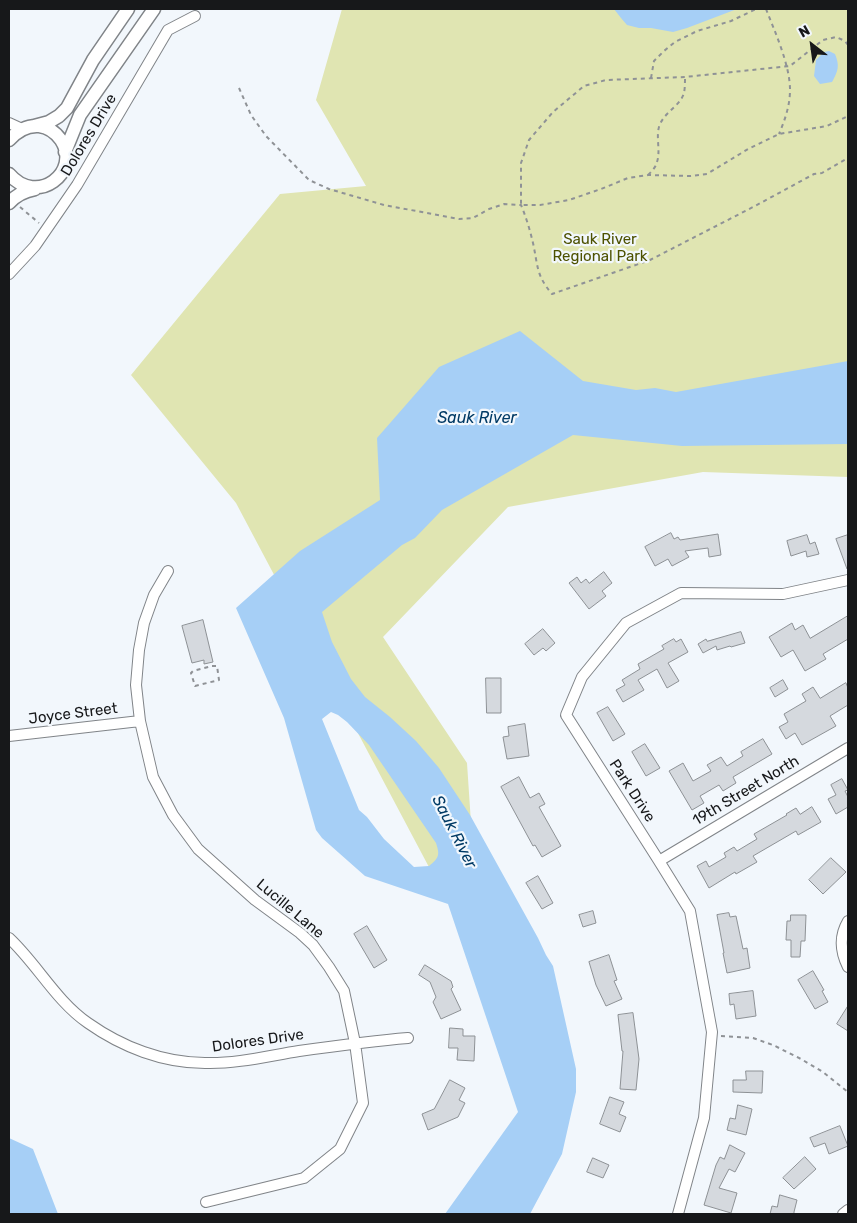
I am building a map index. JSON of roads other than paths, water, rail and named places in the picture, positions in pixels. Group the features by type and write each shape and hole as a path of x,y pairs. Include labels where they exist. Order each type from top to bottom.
{"street":[{"path":"9,140 14,134 28,127 49,122 67,108 93,60 128,9"},
{"path":"65,152 80,115 154,9"},
{"name":"Dolores Drive","path":"9,274 36,246 77,185 168,30 195,16"},
{"path":"9,124 42,127 51,130 63,143 66,161 57,179 40,188 24,191 12,198 15,205"},
{"path":"9,174 22,185 30,188 40,188"},
{"name":"Lucille Lane","path":"168,571 154,595 144,623 138,650 136,685 140,721 153,777 172,814 198,849 255,900 300,933 313,945 329,967 344,991 355,1043 363,1103 340,1149 304,1178 206,1202"},
{"name":"Park Drive","path":"678,1214 704,1118 712,1032 690,911 566,715 582,677 626,623 680,593 783,594 848,580"},
{"name":"Joyce Street","path":"9,736 140,721"},
{"name":"19th Street North","path":"659,860 848,748"},
{"path":"848,921 844,928 841,944 843,957 848,967"},
{"name":"Dolores Drive","path":"9,938 18,946 51,988 88,1023 130,1047 158,1058 205,1064 355,1043 408,1038"},
{"path":"843,1214 848,1210"}],"water":[{"path":"614,9 737,9 673,32 627,25"},
{"path":"829,51 835,54 838,65 837,71 832,82 820,84 814,76 816,60 824,52"},
{"name":"Sauk River","path":"520,331 583,381 636,390 655,388 676,392 848,361 848,444 682,446 573,435 442,510 415,538 402,545 322,612 332,642 351,679 365,697 416,741 439,768 470,815 553,966 576,1069 576,1092 562,1154 530,1214 445,1214 518,1112 448,904 365,876 322,838 316,830 284,718 236,608 300,551 380,500 377,438 439,367","holes":["331,712 338,715 369,745 436,843 438,856 429,866 414,867 384,839 359,810 322,719"]},
{"path":"9,1138 33,1149 58,1214 9,1214"}],"park label":[{"name":"Sauk River Regional Park","path":"600,248"}]}
